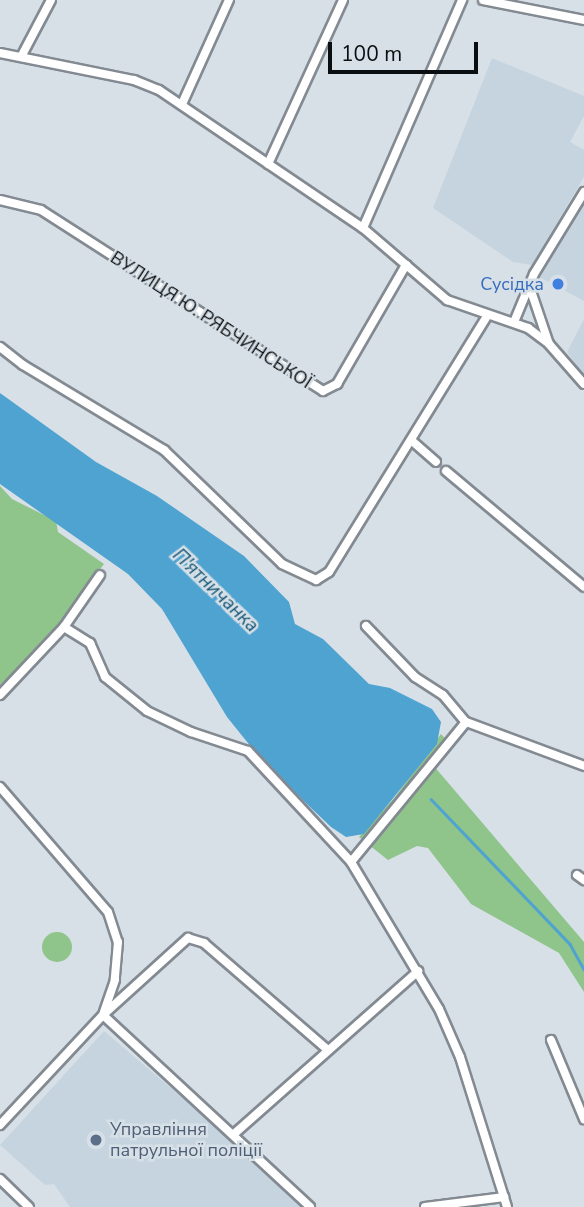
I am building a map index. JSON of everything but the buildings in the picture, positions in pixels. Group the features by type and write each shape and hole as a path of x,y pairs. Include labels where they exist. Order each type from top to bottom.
{"street":[{"path":"21,57 51,0"},
{"path":"182,104 229,0"},
{"path":"268,164 343,0"},
{"path":"363,228 463,0"},
{"path":"483,0 584,20"},
{"path":"0,53 134,80 182,104 363,228 447,300 487,316 514,322 549,344 584,384"},
{"path":"514,322 529,285 584,192"},
{"name":"ВУЛИЦЯ Ю. РЯБЧИНСЬКОЇ","path":"0,200 41,209 323,391 337,384 406,265"},
{"path":"529,285 549,344"},
{"path":"0,346 23,365 164,450 282,564 316,580 329,572 487,316"},
{"path":"411,440 436,462"},
{"path":"446,471 584,587"},
{"path":"0,695 64,627 100,575"},
{"path":"366,626 415,677 443,695 466,722 584,766"},
{"path":"64,627 90,643 105,677 147,711 191,732 248,751 351,862 418,971 460,1057 507,1207"},
{"path":"351,862 466,722"},
{"path":"0,788 108,912 118,942 115,979 103,1015"},
{"path":"0,1125 103,1015 177,944 195,938 328,1050"},
{"path":"234,1133 418,971"},
{"path":"103,1015 234,1133 310,1207"},
{"path":"551,1040 584,1119"},
{"path":"0,1179 29,1207"},
{"path":"425,1207 504,1197"}],"shaded area":[{"path":"492,58 584,96 584,116 570,142 584,150 584,177 532,265 513,262 433,208"},
{"path":"584,203 584,301 539,277"},
{"path":"584,319 584,377 567,352"},
{"path":"104,1031 205,1117 300,1207 70,1207 54,1184 45,1185 0,1145"}],"green space":[{"path":"0,486 12,499 56,521 58,532 104,564 39,649 0,685"},
{"path":"441,734 449,743 433,765 584,942 584,992 559,953 471,904 428,848 417,846 388,860 359,837 395,797"},
{"path":"57,932 68,936 72,947 68,958 57,962 46,958 42,947 46,936"}],"water":[{"path":"0,393 96,462 157,496 244,556 289,602 295,624 323,639 369,684 390,688 432,709 441,722 437,744 364,834 346,837 331,827 264,763 227,717 162,609 128,574 0,484"}],"waterway":[{"name":"П'ятничанка","path":"431,799 570,944 584,969"}],"place":[{"name":"Сусідка","path":"558,284"},
{"name":"Управління патрульної поліції","path":"96,1140"}]}
